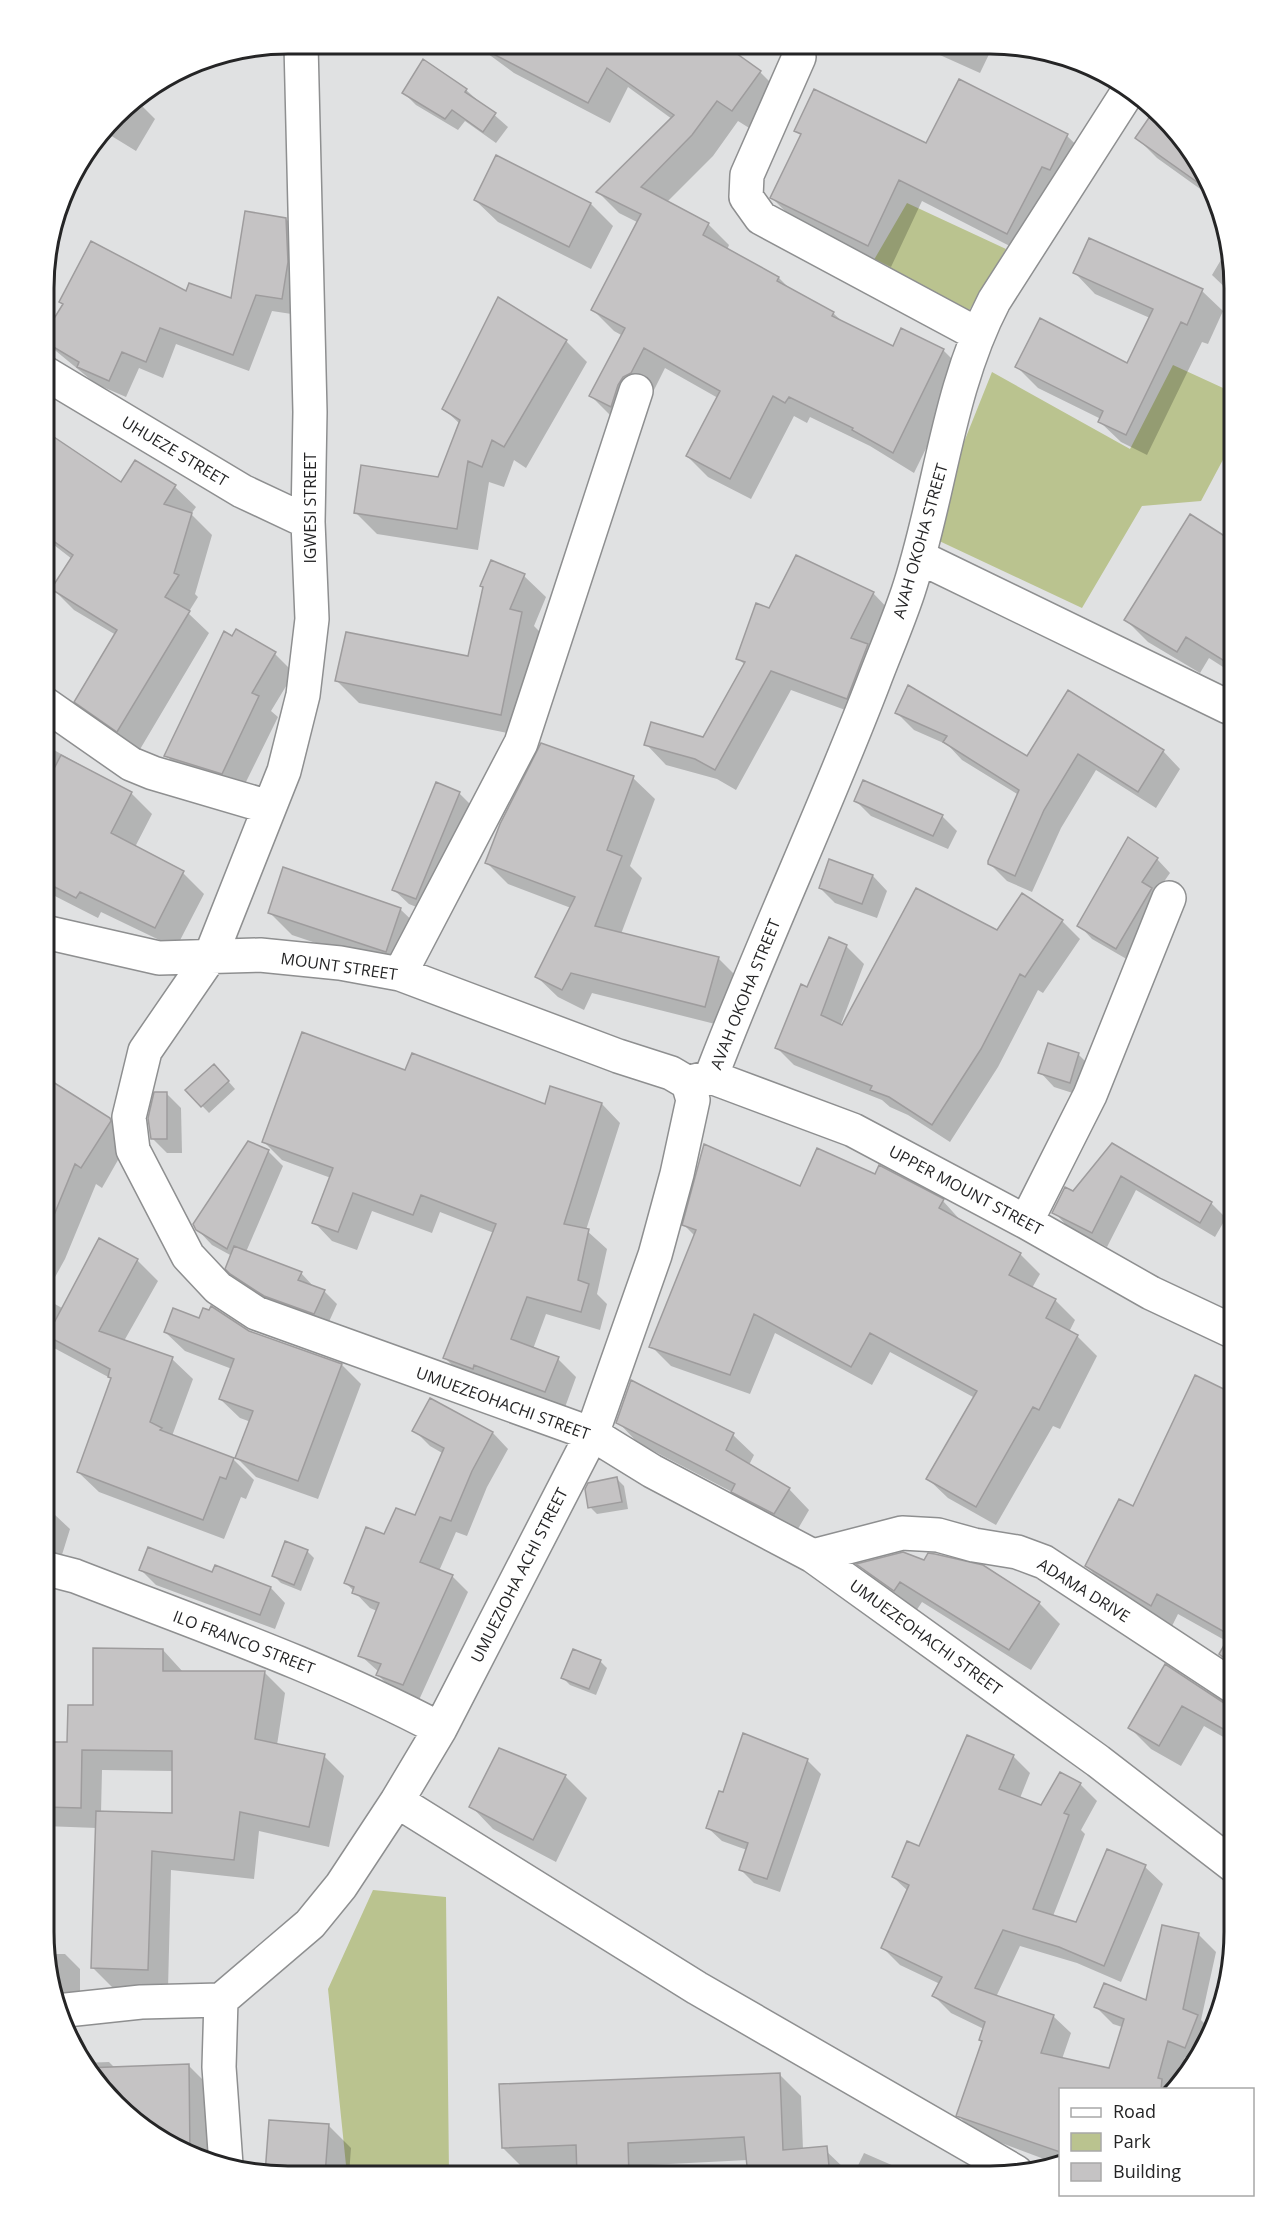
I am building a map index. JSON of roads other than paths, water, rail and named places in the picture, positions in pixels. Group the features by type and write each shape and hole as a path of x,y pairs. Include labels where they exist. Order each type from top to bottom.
{"street":[{"name":"IGWESI STREET","path":"211,955 284,771 303,695 312,619 308,522 310,400 301,54"},
{"path":"799,57 747,175 746,197 761,218 977,334"},
{"name":"AVAH OKOHA STREET","path":"700,1080 777,915 842,764 908,592 964,373 977,334 994,301 1125,97"},
{"name":"UHUEZE STREET","path":"54,378 242,491 308,522"},
{"path":"400,974 521,743 636,391"},
{"path":"918,557 1224,705"},
{"path":"54,710 131,764 153,774 269,807"},
{"path":"1026,1222 1090,1095 1169,898"},
{"name":"MOUNT STREET","path":"54,934 159,958 194,958 211,955 298,958 400,974 618,1056 700,1080"},
{"name":"UMUEZEOHACHI STREET","path":"211,955 145,1051 129,1117 133,1150 188,1256 218,1288 256,1313 592,1434 652,1471 813,1556 1098,1761 1224,1858"},
{"name":"UPPER MOUNT STREET","path":"700,1080 853,1130 1026,1222 1150,1293 1224,1327"},
{"name":"UMUEZIOHA ACHI STREET","path":"221,2000 310,1924 341,1886 397,1801 440,1729 592,1434 655,1255 700,1080"},
{"name":"ADAMA DRIVE","path":"813,1556 902,1533 938,1535 974,1545 1017,1552 1044,1562 1224,1681"},
{"name":"ILO FRANCO STREET","path":"54,1571 75,1576 306,1665 388,1702 440,1729"},
{"path":"397,1801 696,1988 1004,2165"},
{"path":"67,2010 141,2002 221,2000 219,2067 225,2158"}]}
